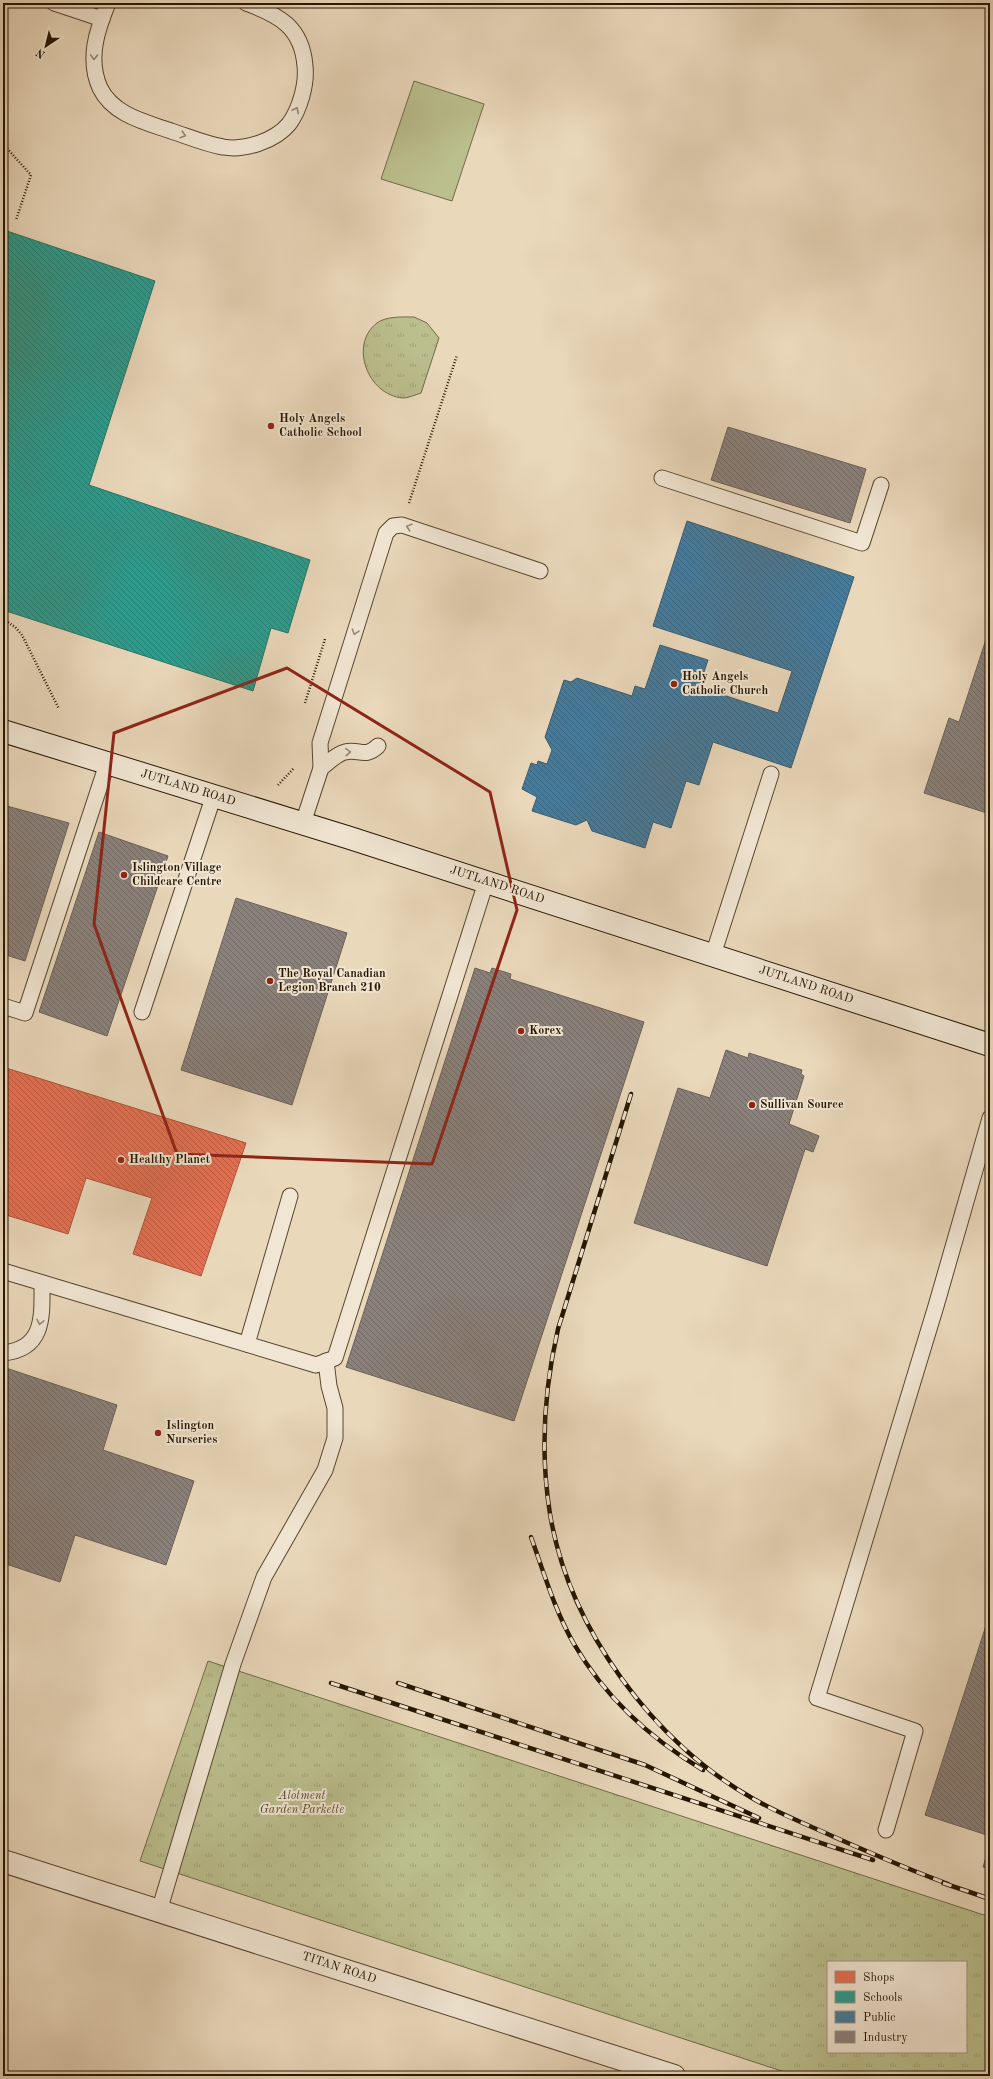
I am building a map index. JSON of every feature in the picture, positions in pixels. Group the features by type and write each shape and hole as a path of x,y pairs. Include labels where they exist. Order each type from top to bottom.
{"street":[{"name":"JUTLAND ROAD","path":"3,731 304,823 990,1045"},
{"name":"TITAN ROAD","path":"3,1861 674,2076"}],"lane":[{"path":"54,3 102,19"},
{"path":"108,3 95,38 93,63 100,88 114,106 136,120 224,147 248,146 272,138 289,124 299,103 306,77 304,52 292,29 271,12 246,3"},
{"path":"662,478 862,543 881,485"},
{"path":"304,823 321,768 320,743 386,533 393,526 402,525 540,571"},
{"path":"321,768 341,753 347,751 365,754 372,752 378,746"},
{"path":"3,1006 25,1013 107,764"},
{"path":"713,955 771,774"},
{"path":"142,1012 214,795"},
{"path":"3,1271 316,1365 335,1358 486,882"},
{"path":"886,1830 915,1731 817,1698 936,1306 990,1118"},
{"path":"247,1344 290,1196"},
{"path":"3,1353 13,1352 26,1347 34,1339 41,1321 42,1283"},
{"path":"159,1911 233,1664 264,1577 325,1470 335,1438 335,1408 329,1386 326,1361"}],"path":[{"path":"3,144 31,175 16,220"},
{"path":"406,511 457,355"},
{"path":"3,619 15,627 22,635 59,709"}],"highlighted area":[{"path":"287,668 490,792 517,910 432,1164 177,1154 94,924 114,733"}],"green space":[{"path":"414,81 484,104 452,201 381,179"},
{"path":"395,317 414,317 427,323 439,338 421,393 403,398 390,395 380,388 372,378 366,367 363,355 364,343 369,332 377,323 385,319"},
{"name":"Alotment Garden Parkette","path":"208,1661 990,1917 990,2076 797,2076 140,1861"}],"building: Shops":[{"name":"Healthy Planet","path":"3,1067 246,1143 201,1276 133,1254 152,1198 86,1178 68,1234 3,1214"}],"building: Schools":[{"path":"4,230 155,281 89,485 310,560 288,633 271,628 253,691 3,610"}],"building: Public":[{"name":"Holy Angels Catholic Church","path":"687,521 854,577 791,768 713,742 699,785 686,781 671,828 653,822 645,848 592,831 587,820 576,825 532,811 537,797 522,789 531,763 537,765 538,761 547,764 552,750 545,737 564,680 571,682 577,678 632,696 635,686 645,689 660,645 708,660 699,687 778,713 792,671 653,626"}],"building: Industry":[{"path":"728,427 866,469 850,523 711,480"},
{"path":"990,627 990,814 924,793 949,718 959,722"},
{"path":"7,806 69,823 25,961 3,954 3,819"},
{"path":"99,832 168,856 107,1036 39,1012"},
{"name":"The Royal Canadian Legion Branch 210","path":"236,898 347,933 292,1105 181,1070"},
{"path":"475,968 490,973 492,968 511,974 510,979 644,1022 514,1421 346,1367"},
{"path":"726,1050 748,1058 749,1053 802,1070 801,1074 804,1076 789,1124 819,1136 813,1152 805,1149 767,1266 634,1223 678,1088 710,1098"},
{"path":"3,1367 117,1405 103,1450 194,1481 166,1565 75,1535 60,1582 3,1563"},
{"path":"990,1613 990,1836 925,1815"},
{"path":"990,1844 990,1869 983,1867"}],"railway":[{"path":"631,1094 558,1329 549,1375 544,1444 547,1491 550,1514 560,1557 576,1599 596,1639 621,1678 650,1714 681,1746 716,1774 752,1798 786,1816 884,1859 948,1884"},
{"path":"531,1537 550,1592 567,1631 586,1663 600,1682 631,1715 665,1745 703,1770"},
{"path":"331,1683 873,1860"},
{"path":"398,1683 645,1765 759,1818"},
{"path":"943,1883 990,1899"}],"place":[{"name":"Holy Angels Catholic School","path":"271,426"},
{"name":"Holy Angels Catholic Church","path":"674,684"},
{"name":"Islington Village Childcare Centre","path":"124,875"},
{"name":"The Royal Canadian Legion Branch 210","path":"270,981"},
{"name":"Korex","path":"521,1031"},
{"name":"Sullivan Source","path":"752,1105"},
{"name":"Healthy Planet","path":"121,1160"},
{"name":"Islington Nurseries","path":"158,1433"}]}
